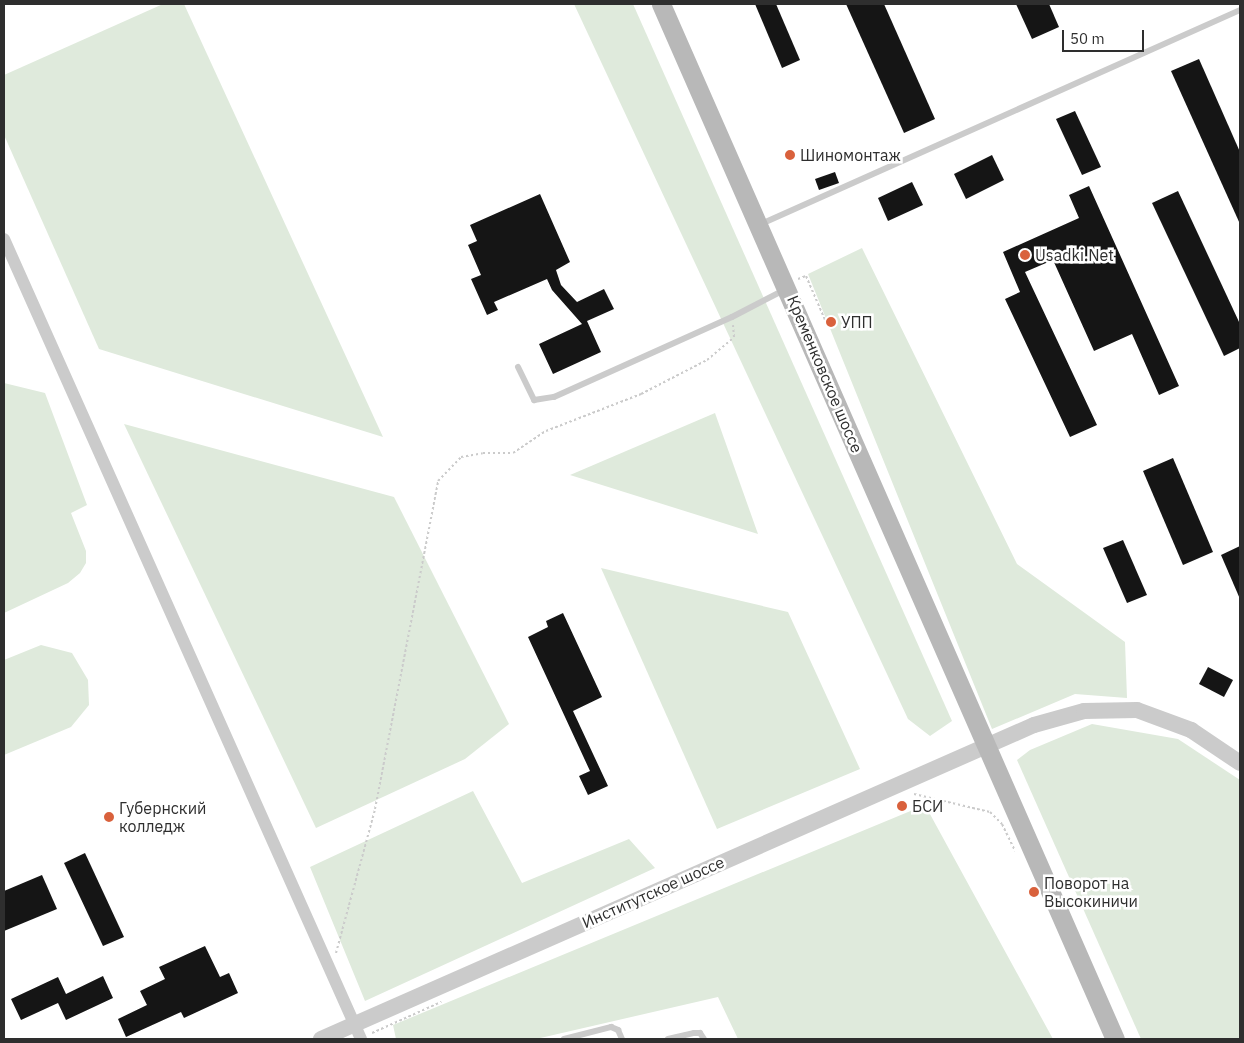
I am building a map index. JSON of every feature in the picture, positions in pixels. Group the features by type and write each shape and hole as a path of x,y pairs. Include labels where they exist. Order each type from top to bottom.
{"main road":[{"name":"Кременковское шоссе","path":"661,4 760,225 1116,1039"}],"street":[{"path":"4,238 359,1034"},
{"name":"Институтское шоссе","path":"321,1039 359,1034 986,745 1034,725 1084,711 1136,710 1191,730 1240,763"}],"lane":[{"path":"760,225 1240,10"},
{"path":"518,366 534,400 554,397 732,317 786,286"},
{"path":"564,1039 611,1026 618,1030 622,1039"},
{"path":"668,1039 700,1033 704,1039"}],"path":[{"path":"786,286 806,276 825,320 831,322"},
{"path":"331,972 375,809 438,480 461,457 483,453 513,453 546,431 641,394 708,360 734,337 732,317"},
{"path":"909,796 918,792 990,812 1002,824 1019,859 1033,852"},
{"path":"359,1034 442,1002"}],"green space":[{"path":"163,4 184,4 383,437 99,349 4,135 4,75"},
{"path":"574,4 633,4 952,721 930,736 908,719"},
{"path":"862,248 1017,564 1125,642 1127,698 1075,694 992,729 808,274"},
{"path":"4,383 45,393 87,505 71,513 86,551 86,563 80,573 68,583 4,613"},
{"path":"715,413 758,534 570,475"},
{"path":"124,424 394,497 509,724 465,759 316,828"},
{"path":"601,568 788,612 860,769 717,829"},
{"path":"41,645 72,653 88,680 89,705 71,727 4,755 4,660"},
{"path":"1092,724 1178,739 1240,780 1240,1039 1141,1039 1017,760 1030,750"},
{"path":"473,791 522,883 629,839 655,868 365,1001 310,867"},
{"path":"925,805 1053,1039 738,1039 718,997 536,1039 396,1039 393,1025"}],"building":[{"path":"755,4 776,4 800,60 782,68"},
{"path":"846,4 884,4 935,119 904,133"},
{"path":"1016,4 1049,4 1059,27 1032,39"},
{"path":"1199,59 1240,152 1240,224 1171,71"},
{"path":"1075,111 1101,167 1082,175 1056,119"},
{"path":"992,155 1004,180 966,199 954,174"},
{"path":"835,172 839,183 819,190 815,179"},
{"path":"912,182 923,205 888,221 878,198"},
{"path":"1089,186 1179,386 1159,395 1132,334 1094,351 1053,260 1025,272 1097,425 1070,437 1005,299 1020,292 1003,252 1079,218 1069,195"},
{"path":"1178,191 1240,324 1240,348 1224,356 1152,203"},
{"path":"540,194 570,262 556,270 561,285 577,302 604,289 614,309 587,321 601,352 553,374 539,344 582,324 552,290 547,279 494,302 498,310 487,315 471,279 481,275 468,245 477,241 470,225"},
{"path":"1173,458 1213,552 1183,565 1143,471"},
{"path":"1123,540 1147,595 1127,603 1103,548"},
{"path":"1240,546 1240,599 1221,555"},
{"path":"563,613 602,697 573,711 608,786 588,795 579,776 590,771 528,637 548,627 546,621"},
{"path":"1208,667 1233,680 1224,697 1199,684"},
{"path":"85,853 124,937 103,946 64,863"},
{"path":"42,875 57,909 4,931 4,891"},
{"path":"205,946 220,977 229,973 238,993 184,1018 181,1012 126,1037 118,1019 147,1005 140,991 165,979 159,967"},
{"path":"103,976 113,998 66,1020 58,1003 21,1020 11,999 58,977 66,994"}],"place":[{"name":"Шиномонтаж","path":"790,155"},
{"name":"Usadki.Net","path":"1025,255"},
{"name":"УПП","path":"831,322"},
{"name":"БСИ","path":"902,806"},
{"name":"Губернский колледж","path":"109,817"},
{"name":"Поворот на Высокиничи","path":"1034,892"}]}
